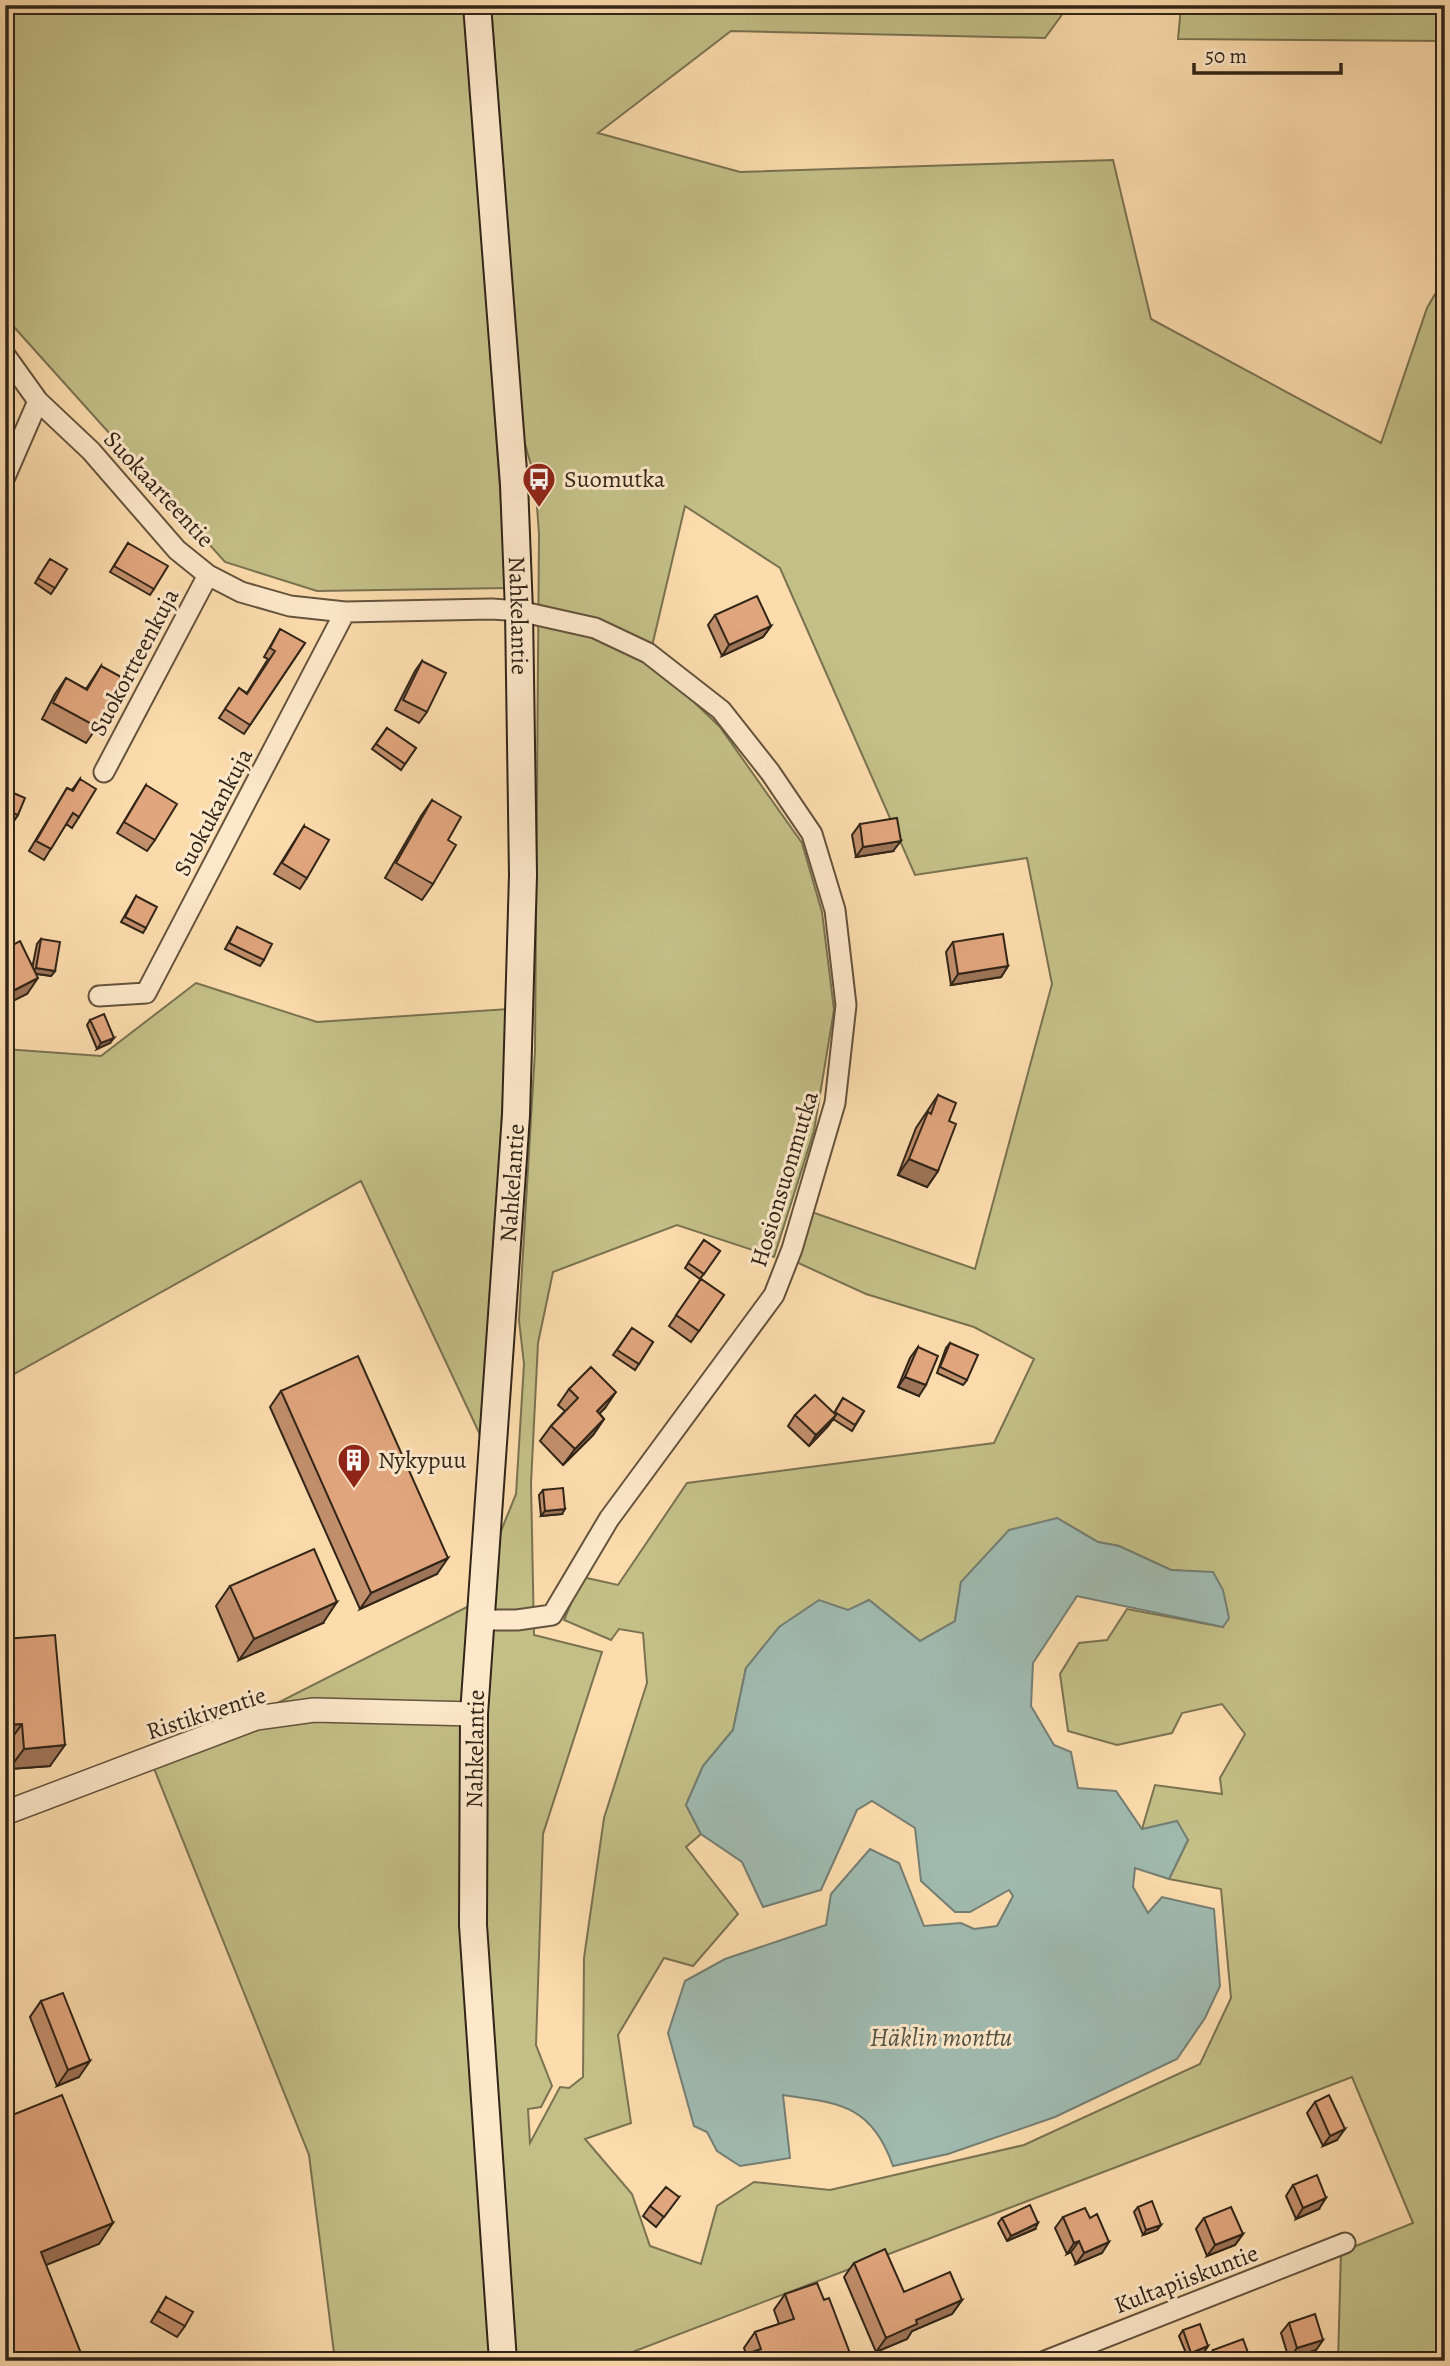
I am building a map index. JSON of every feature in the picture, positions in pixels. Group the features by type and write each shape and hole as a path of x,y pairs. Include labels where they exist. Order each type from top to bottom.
{"main road":[{"name":"Nahkelantie","path":"477,5 514,484 523,875 516,1115 474,1714 472,1925 503,2361"}],"street":[{"name":"Suokaarteentie","path":"5,355 38,401 91,451 177,550 208,575 241,592 290,607 345,612 492,609 519,611"},
{"path":"5,477 38,401"},
{"name":"Suokortteenkuja","path":"104,772 208,575"},
{"name":"Hosionsuonmutka","path":"481,1620 517,1620 552,1615 609,1519 774,1296 792,1249 835,1103 846,1005 835,910 812,834 771,772 721,710 648,653 595,628 519,611"},
{"name":"Suokukankuja","path":"99,996 146,993 345,612"},
{"name":"Ristikiventie","path":"5,1813 256,1718 314,1710 474,1714"},
{"name":"Kultapiiskuntie","path":"1045,2361 1345,2243"}],"shaded area":[{"path":"5,5 466,5 507,588 317,591 225,562 5,317"},
{"path":"491,5 1069,5 1045,38 731,31 598,133 740,172 1113,160 1151,319 1381,443 1427,308 1445,277 1445,2361 1338,2361 1341,2252 1413,2223 1352,2077 609,2361 335,2361 309,2155 153,1766 471,1605 516,1494 524,1364 519,1320 535,1051 539,534 535,479 523,437","holes":["685,506 780,568 915,875 1027,858 1052,984 975,1269 809,1211 794,1261 866,1294 974,1327 1034,1359 994,1443 687,1483 618,1585 582,1577 564,1620 611,1640 619,1629 643,1633 647,1683 604,1818 584,1958 583,2077 569,2088 560,2087 530,2143 528,2109 541,2107 552,2086 536,2045 543,1834 602,1652 534,1635 531,1483 538,1343 553,1272 677,1225 774,1257 814,1131 834,1010 822,912 802,843 720,727 649,659","1057,1518 1098,1542 1119,1546 1171,1570 1213,1573 1223,1627 1127,1609 1107,1640 1079,1643 1060,1674 1068,1731 1117,1745 1172,1733 1182,1713 1222,1704 1245,1734 1220,1778 1222,1794 1155,1785 1142,1829 1188,1840 1169,1879 1221,1889 1231,1998 1200,2064 1024,2145 830,2190 754,2182 717,2206 701,2264 650,2246 632,2194 585,2139 631,2123 618,2035 664,1958 693,1966 738,1914 686,1847 701,1834 686,1805 703,1766 733,1730 746,1668 869,1600 920,1641 955,1621 961,1582"]},
{"path":"1445,5 1445,41 1178,39 1181,7"},
{"path":"196,983 317,1022 508,1009 483,1441 361,1181 5,1379 5,1049 101,1056"}],"water":[{"name":"Häklin monttu","path":"1057,1518 1098,1542 1119,1546 1171,1570 1213,1572 1223,1590 1229,1618 1223,1627 1077,1596 1033,1663 1031,1706 1054,1745 1071,1752 1078,1788 1116,1791 1142,1829 1177,1821 1188,1840 1169,1879 1135,1868 1133,1887 1148,1913 1162,1897 1214,1909 1220,1986 1205,2018 1177,2059 1055,2117 948,2154 893,2166 875,2130 852,2111 821,2101 783,2095 790,2158 740,2166 717,2151 707,2132 694,2126 668,2033 685,1981 725,1959 826,1925 831,1894 870,1849 899,1863 924,1926 961,1923 974,1929 997,1926 1013,1896 1009,1890 970,1912 955,1912 921,1881 915,1828 872,1801 857,1810 821,1890 763,1907 742,1862 701,1834 686,1805 703,1766 733,1730 746,1668 779,1627 819,1600 848,1610 869,1600 920,1641 955,1621 961,1582 1009,1530"}],"building":[{"path":"128,543 168,566 154,589 114,566"},
{"path":"50,559 67,569 55,588 38,578"},
{"path":"757,596 771,626 729,645 715,615"},
{"path":"280,629 305,643 250,725 225,709 239,688 247,694 275,651 270,648"},
{"path":"422,661 446,673 427,712 403,700"},
{"path":"101,666 123,678 97,727 53,703 66,678 87,690"},
{"path":"387,728 416,748 405,764 376,744"},
{"path":"80,779 96,789 79,817 73,813 51,849 36,841 67,788 73,791"},
{"path":"146,785 177,804 155,840 124,822"},
{"path":"9,791 25,798 18,815 5,810 5,798"},
{"path":"432,800 461,817 448,840 456,845 433,884 396,863"},
{"path":"897,818 901,841 863,847 860,824"},
{"path":"304,826 329,840 307,878 282,863"},
{"path":"136,896 157,907 146,928 125,917"},
{"path":"237,927 272,944 264,960 229,943"},
{"path":"1003,934 1008,966 958,974 953,942"},
{"path":"41,939 60,942 55,971 36,968"},
{"path":"20,941 38,978 5,995 5,949"},
{"path":"104,1014 114,1038 101,1043 90,1020"},
{"path":"938,1095 956,1103 949,1121 956,1124 938,1171 909,1159"},
{"path":"704,1240 720,1251 704,1274 688,1263"},
{"path":"701,1279 724,1295 699,1331 676,1315"},
{"path":"632,1328 653,1342 639,1364 617,1350"},
{"path":"950,1343 978,1355 967,1380 940,1367"},
{"path":"918,1347 938,1356 926,1385 905,1377"},
{"name":"Nykypuu","path":"358,1356 448,1558 371,1593 281,1391"},
{"path":"591,1367 616,1392 597,1411 604,1419 575,1449 551,1426 578,1398 569,1389"},
{"path":"815,1395 836,1415 816,1435 795,1415"},
{"path":"843,1398 864,1411 855,1425 835,1412"},
{"path":"5,1484 13,1573 5,1574"},
{"path":"563,1488 565,1509 545,1511 543,1490"},
{"path":"314,1549 337,1602 254,1639 230,1586"},
{"path":"55,1635 65,1745 24,1749 22,1724 5,1725 5,1639"},
{"path":"63,1993 90,2061 68,2070 41,2001"},
{"path":"62,2095 113,2223 41,2252 84,2361 8,2361 5,2353 5,2118"},
{"path":"1329,2095 1345,2129 1330,2136 1315,2102"},
{"path":"1317,2175 1326,2198 1303,2208 1293,2185"},
{"path":"666,2187 679,2197 664,2217 650,2206"},
{"path":"1152,2201 1161,2225 1146,2230 1138,2207"},
{"path":"1030,2205 1038,2223 1011,2236 1002,2218"},
{"path":"1231,2207 1243,2234 1215,2245 1204,2218"},
{"path":"1085,2208 1090,2218 1097,2214 1109,2242 1084,2253 1079,2241 1074,2243 1063,2217"},
{"path":"885,2249 904,2292 950,2272 962,2300 916,2320 917,2324 886,2338 854,2263"},
{"path":"817,2283 824,2300 829,2298 851,2356 839,2361 797,2361 794,2353 773,2361 742,2361 740,2356 761,2349 755,2332 794,2319 785,2294"},
{"path":"166,2297 193,2312 185,2326 158,2311"},
{"path":"1315,2314 1323,2340 1297,2348 1289,2323"},
{"path":"1200,2324 1208,2346 1191,2353 1183,2330"},
{"path":"1243,2339 1251,2361 1217,2361 1213,2350"}],"place":[{"name":"Suomutka","path":"539,509"},
{"name":"Nykypuu","path":"354,1490"}]}
